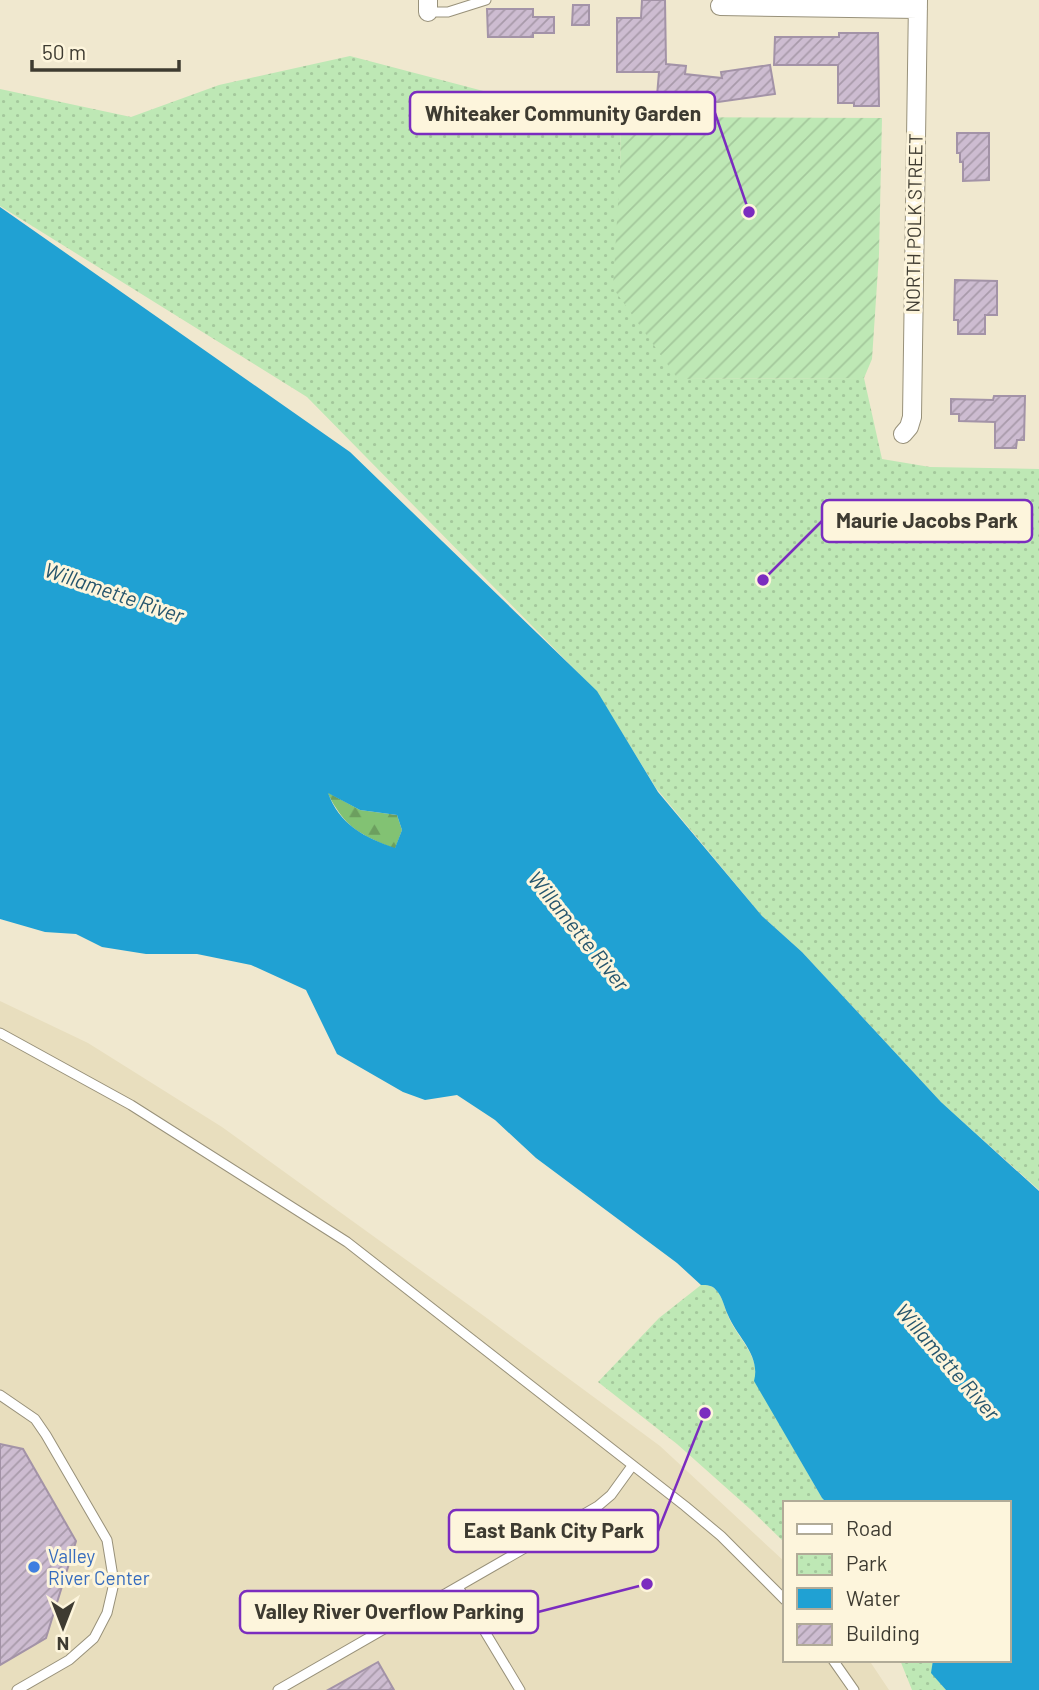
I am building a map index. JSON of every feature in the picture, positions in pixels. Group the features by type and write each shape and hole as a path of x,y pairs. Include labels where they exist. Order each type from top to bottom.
{"street":[{"name":"NORTH POLK STREET","path":"720,6 918,5 912,417 903,435"}],"lane":[{"path":"428,6 448,12 486,0"},
{"path":"0,1033 131,1105 347,1242 721,1536 783,1598"},
{"path":"0,1395 35,1419 46,1435 107,1540 114,1583 107,1613 94,1638 69,1660 17,1690"},
{"path":"278,1690 605,1501 632,1466"},
{"path":"457,1587 520,1690"},
{"path":"834,1662 854,1690"}],"shaded area":[{"name":"Valley River Center","path":"0,1001 88,1043 222,1127 660,1446 783,1560 783,1662 870,1662 889,1690 0,1690"}],"green space":[{"path":"350,56 518,100 565,120 621,117 620,169 678,379 864,378 882,459 930,467 1039,469 1039,1190 942,1103 802,952 762,916 656,788 597,692 307,397 0,206 0,89 131,117 219,85"},
{"path":"621,117 882,118 879,254 872,359 864,378 678,379 613,288"},
{"path":"327,792 360,810 397,815 402,830 395,849 354,828 340,814"},
{"path":"701,1285 713,1287 720,1296 732,1324 751,1355 756,1372 755,1381 825,1501 783,1501 783,1541 677,1444 598,1382 659,1318"},
{"path":"901,1662 933,1662 932,1673 946,1690 912,1690"}],"water":[{"name":"Willamette River","path":"0,207 350,452 597,691 658,792 762,916 802,952 941,1102 1039,1191 1039,1690 946,1690 931,1673 933,1662 1011,1662 1011,1501 825,1501 754,1381 751,1354 716,1290 711,1286 701,1285 677,1263 536,1158 495,1120 457,1095 425,1100 403,1092 337,1054 306,990 251,965 197,954 146,954 102,947 76,934 45,932 0,919","holes":["328,793 360,810 397,815 402,830 395,848 373,840 354,828 339,813"]}],"building":[{"path":"642,0 665,0 666,64 686,66 685,74 722,78 721,72 770,65 775,94 718,102 657,96 659,72 617,72 617,18 641,18"},
{"path":"573,5 589,5 589,25 572,25"},
{"path":"487,9 533,9 533,17 554,17 554,33 533,33 533,37 488,37"},
{"path":"839,33 878,33 879,106 838,103 838,65 774,65 775,37 839,37"},
{"path":"957,133 989,133 989,180 963,181 963,162 960,162 960,153 957,153"},
{"path":"955,280 997,281 997,315 985,315 985,334 958,334 958,320 954,320"},
{"path":"994,396 1025,396 1024,440 1017,440 1016,448 995,448 995,422 959,421 959,414 951,414 951,399 993,400"},
{"name":"Valley River Center","path":"0,1444 23,1449 76,1541 46,1638 0,1665"},
{"path":"378,1662 394,1690 328,1690"}],"place":[{"name":"Whiteaker Community Garden","path":"749,212"},
{"name":"Maurie Jacobs Park","path":"763,580"},
{"name":"East Bank City Park","path":"705,1413"},
{"name":"Valley River Center","path":"34,1567"},
{"name":"Valley River Overflow Parking","path":"647,1584"}]}
